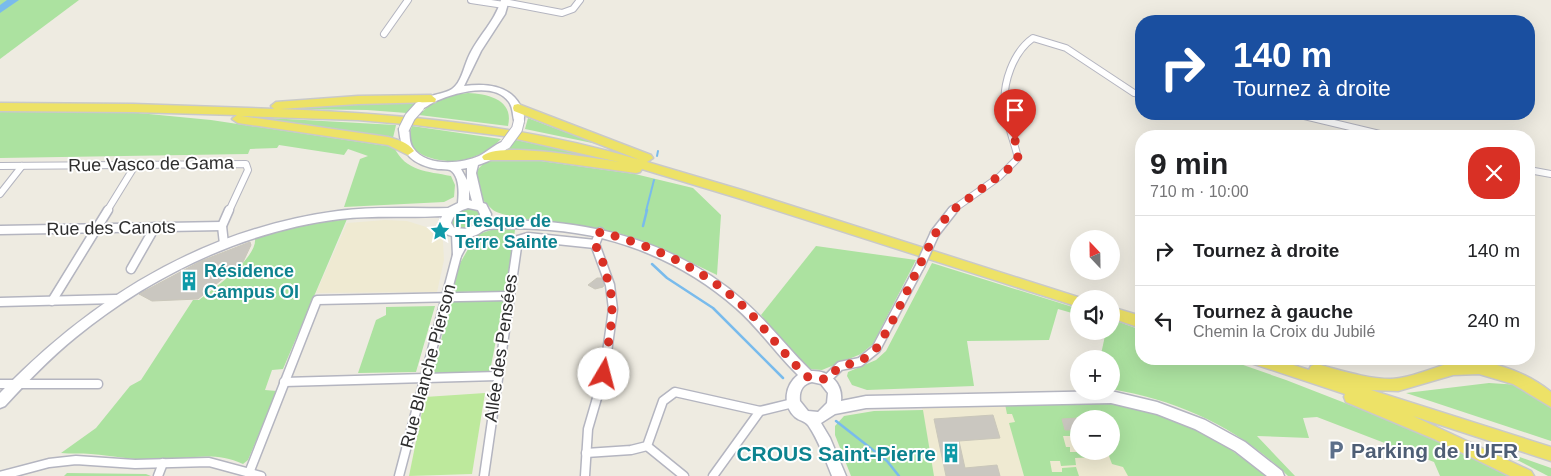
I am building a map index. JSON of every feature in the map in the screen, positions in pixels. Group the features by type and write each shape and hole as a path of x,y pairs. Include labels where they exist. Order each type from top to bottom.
{"main road":[{"path":"0,107 288,106 358,100 431,99"},
{"path":"133,108 215,116 388,141 398,144 408,151"},
{"path":"133,108 358,116 455,126 555,142 613,156 741,194 1070,299"},
{"path":"518,108 741,194"},
{"path":"488,157 517,154 581,161 697,181"},
{"path":"1120,315 1135,320"},
{"path":"1266,365 1318,384 1439,434 1526,476"},
{"path":"1275,365 1551,454"},
{"path":"1295,365 1389,385 1417,382 1452,369 1480,368 1525,384 1551,402"}],"street":[{"path":"384,34 408,0"},
{"path":"472,0 504,2 562,13 570,12 576,8 580,0"},
{"path":"457,89 466,78 476,50 500,14 504,2"},
{"path":"826,380 840,366 860,362 876,349 935,234 949,213 999,177 1018,158 1015,140 1006,116 1005,99 1012,68 1022,48 1033,38 1066,48 1135,93"},
{"path":"470,68 473,82 478,88"},
{"path":"478,88 499,92 514,102 518,108 519,121 517,129 506,144 488,157 473,163 452,166 441,166 421,161 408,151 403,138 404,130 410,117 419,107 431,99 457,89 478,88"},
{"path":"1321,120 1363,130"},
{"path":"473,163 472,173 482,210 482,226"},
{"path":"52,301 136,164"},
{"name":"Rue Vasco de Gama","path":"0,166 246,164 248,170 222,226"},
{"path":"0,194 22,166"},
{"path":"0,402 43,357 116,299 178,264 224,244 300,221 338,215 416,214 448,218 463,205 465,196 460,173 452,166"},
{"path":"1535,171 1551,174"},
{"path":"463,205 518,223"},
{"path":"448,218 450,232 456,234 469,234 482,226 518,223 600,232 648,248 707,278 752,315 803,380"},
{"path":"222,226 224,244"},
{"name":"Rue des Canots","path":"0,230 222,226"},
{"path":"131,269 155,228"},
{"path":"585,476 590,418 604,374 613,309 610,284 595,244 600,232"},
{"name":"Rue Blanche Pierson","path":"399,476 456,255 456,234"},
{"name":"Rue Blanche Pierson","path":"456,255 469,234"},
{"name":"Allée des Pensées","path":"484,476 516,242 520,238 528,237 595,244"},
{"path":"249,472 317,300 508,296"},
{"path":"0,302 116,299"},
{"path":"284,382 497,376"},
{"path":"839,476 825,442 810,416 801,412 793,403 792,391 803,380 818,377 826,380 836,392 866,402"},
{"path":"0,384 98,384"},
{"path":"647,446 654,430 661,402 669,393 675,392 760,411 793,403"},
{"path":"825,442 828,411 836,401 836,392"},
{"path":"810,416 866,402 1111,398 1144,404 1179,414 1216,432 1240,447 1278,476"},
{"path":"713,476 760,411"},
{"path":"586,453 631,450 647,446"},
{"path":"647,446 684,476"},
{"path":"0,476 61,461 76,460 135,464 209,462 261,476"},
{"path":"158,476 163,463"}],"shaded area":[{"path":"385,220 407,221 436,230 439,234 443,241 444,260 437,292 316,293 347,223"},
{"path":"1112,403 1115,410 1070,410 1070,460 1120,460 1120,420 1147,476 934,476 922,407"}],"green space":[{"path":"0,0 79,0 0,59"},
{"path":"468,93 491,97 504,104 509,117 508,126 419,115 441,99"},
{"path":"419,101 407,113 367,110 284,109 374,102"},
{"path":"0,108 128,112 211,120 394,147 399,155 411,166 451,176 455,185 454,197 444,202 344,207 360,159 368,156 348,149 344,155 279,145 277,148 250,149 248,154 0,158"},
{"path":"251,117 396,125 393,138 249,119"},
{"path":"528,118 597,144 525,129"},
{"path":"412,126 501,139 489,149 474,157 445,161 426,156 417,151 412,145 410,137"},
{"path":"516,140 616,161 527,151 504,151"},
{"path":"501,157 635,174 693,188 721,215 717,275 656,246 618,233 514,217 493,210 482,200 476,171 485,162"},
{"path":"469,207 478,209 483,217 471,230 455,229 451,225 452,218 459,211"},
{"path":"347,219 283,369 272,370 265,390 277,391 248,460 243,464 221,457 148,460 61,453 96,428 130,386 141,380 193,300 199,300 243,263 254,246 255,238 298,226"},
{"path":"494,229 515,230 506,291 452,292 459,265 476,235"},
{"path":"816,246 916,260 873,344 861,354 822,370 809,369 801,362 789,351 761,315"},
{"path":"932,263 1070,306 1070,312 1058,309 1049,340 967,341 974,386 867,390 852,385 847,376 848,372 876,360 886,351"},
{"path":"504,299 490,371 433,373 451,300"},
{"path":"435,306 416,372 358,373 376,320 386,315 386,307"},
{"path":"1120,322 1135,328 1135,365 1243,365 1422,433 1511,476 1440,476 1434,462 1317,417 1303,418 1309,438 1257,436 1295,476 1288,476 1249,443 1228,430 1184,409 1120,391 1120,350 1102,350 1104,340 1120,340"},
{"path":"1489,383 1520,385 1551,403 1551,441 1406,393"},
{"path":"485,393 472,474 409,476 425,397"},
{"path":"1112,403 1145,409 1212,436 1267,476 1128,476 1123,467 1112,464 1110,460 1120,460 1120,410 1070,410 1070,419 1062,419 1065,430 1070,430 1070,436 1063,436 1066,447 1070,447 1070,460 1075,460 1076,465 1061,466 1060,461 1050,461 1052,472 1062,472 1062,468 1076,467 1079,476 1024,476 1009,423 1015,422 1012,414 1007,414 1005,404"},
{"path":"923,410 934,476 851,476 835,435 835,426 844,416 874,411"},
{"path":"1494,448 1551,468 1551,476 1548,476"},
{"path":"67,473 146,474 151,476 64,476"}],"building":[{"name":"Résidence Campus OI","path":"250,242 251,245 243,262 198,299 152,301 139,294 201,261"},
{"path":"597,278 601,278 603,287 595,289 588,285"},
{"name":"CROUS Saint-Pierre","path":"993,415 1000,438 959,441 965,468 997,465 1000,476 946,476 934,419"},
{"path":"1062,419 1070,419 1070,430 1065,430"}],"waterway":[{"path":"0,10 14,0"},
{"path":"657,156 658,151"},
{"path":"646,211 654,180"},
{"path":"643,226 647,210"},
{"path":"652,264 667,278 713,308 783,378"},
{"path":"836,421 887,461 899,476"}],"place":[{"name":"Fresque de Terre Sainte","path":"440,231"},
{"name":"Résidence Campus OI","path":"189,281"},
{"name":"Parking de l'UFR","path":"1336,450"},
{"name":"CROUS Saint-Pierre","path":"951,453"}],"route":[{"path":"604,374 613,309 610,284 595,244 600,232 648,248 707,278 752,315 786,357 808,377 818,377 826,380 840,366 860,362 876,349 891,324 935,234 949,213 1011,167 1018,158 1015,140"}]}
